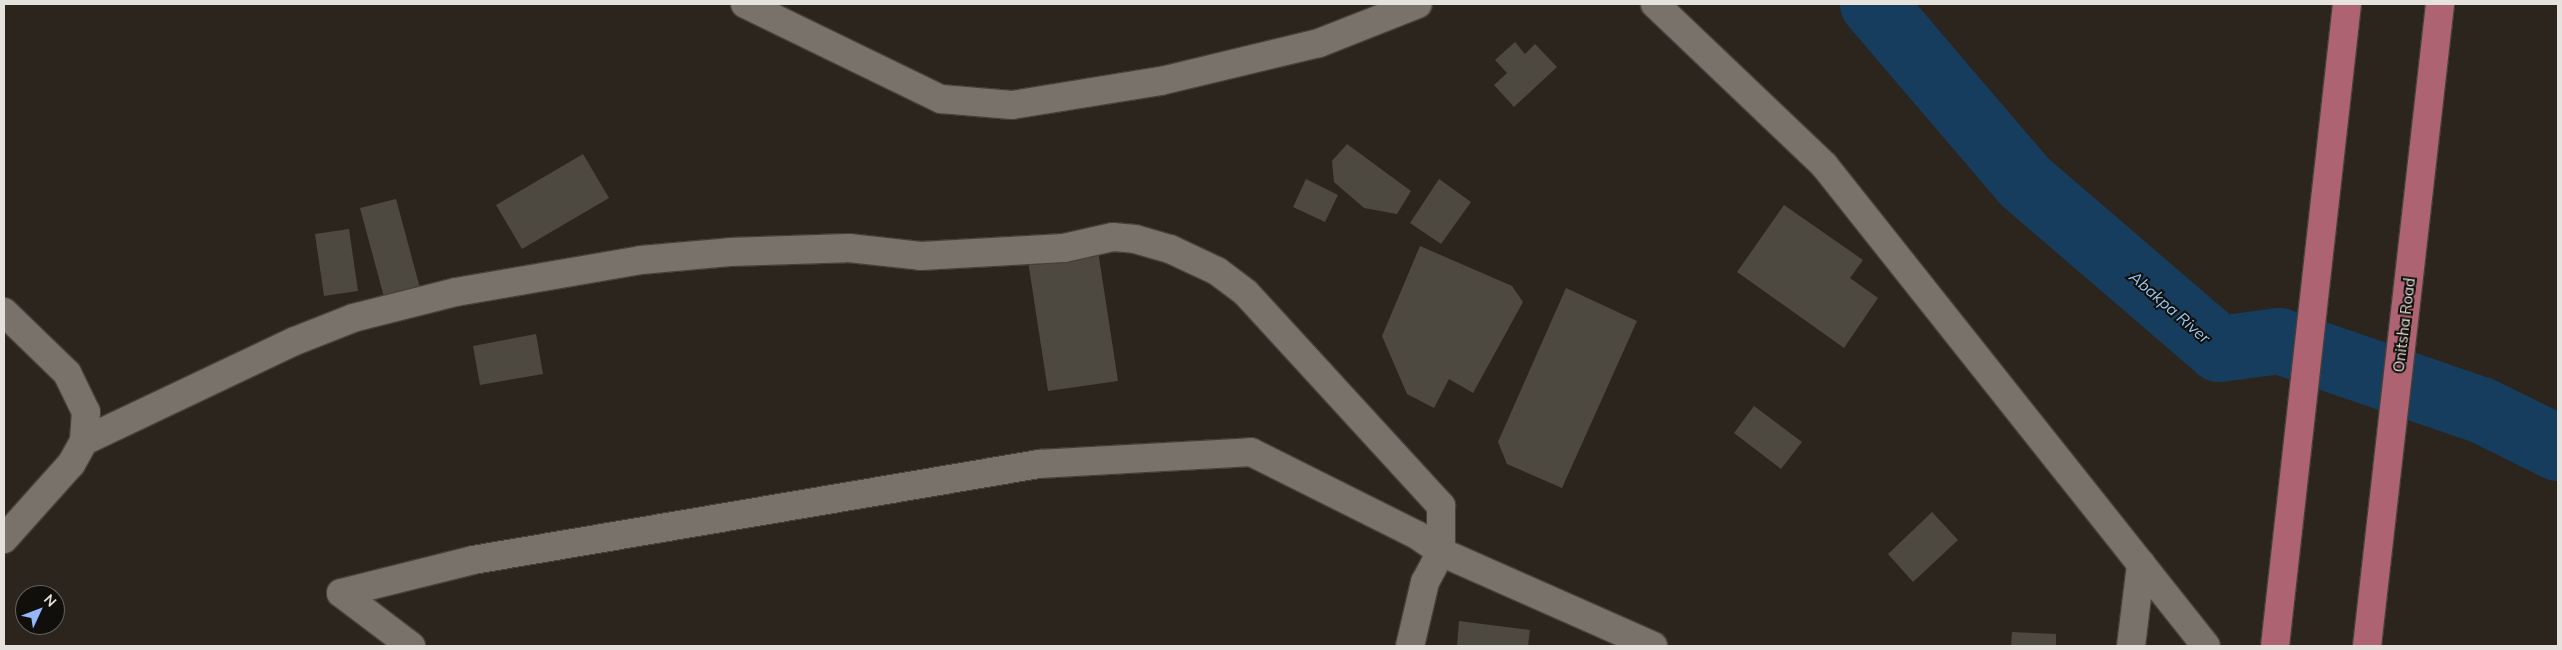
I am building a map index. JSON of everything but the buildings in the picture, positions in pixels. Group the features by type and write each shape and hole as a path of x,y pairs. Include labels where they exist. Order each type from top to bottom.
{"main road":[{"path":"2275,646 2347,4"},
{"name":"Onitsha Road","path":"2367,646 2439,16"}],"street":[{"path":"745,4 941,99 1012,105 1162,81 1319,43 1418,4"},
{"path":"1655,4 1824,165 2206,646"},
{"path":"84,441 295,341 353,318 456,292 641,260 730,252 849,248 931,255 1064,248 1113,237 1170,249 1217,271 1246,292 1441,506 1441,552 1425,582 1410,646"},
{"path":"4,312 68,373 86,412 84,441 71,464 4,539"},
{"path":"411,646 342,593 473,560 1039,464 1251,452 1416,535 1441,552 1653,646"},
{"path":"2131,646 2141,564"}],"waterway":[{"name":"Abakpa River","path":"1873,4 2024,181 2219,349 2279,341 2481,410 2558,448"}]}
